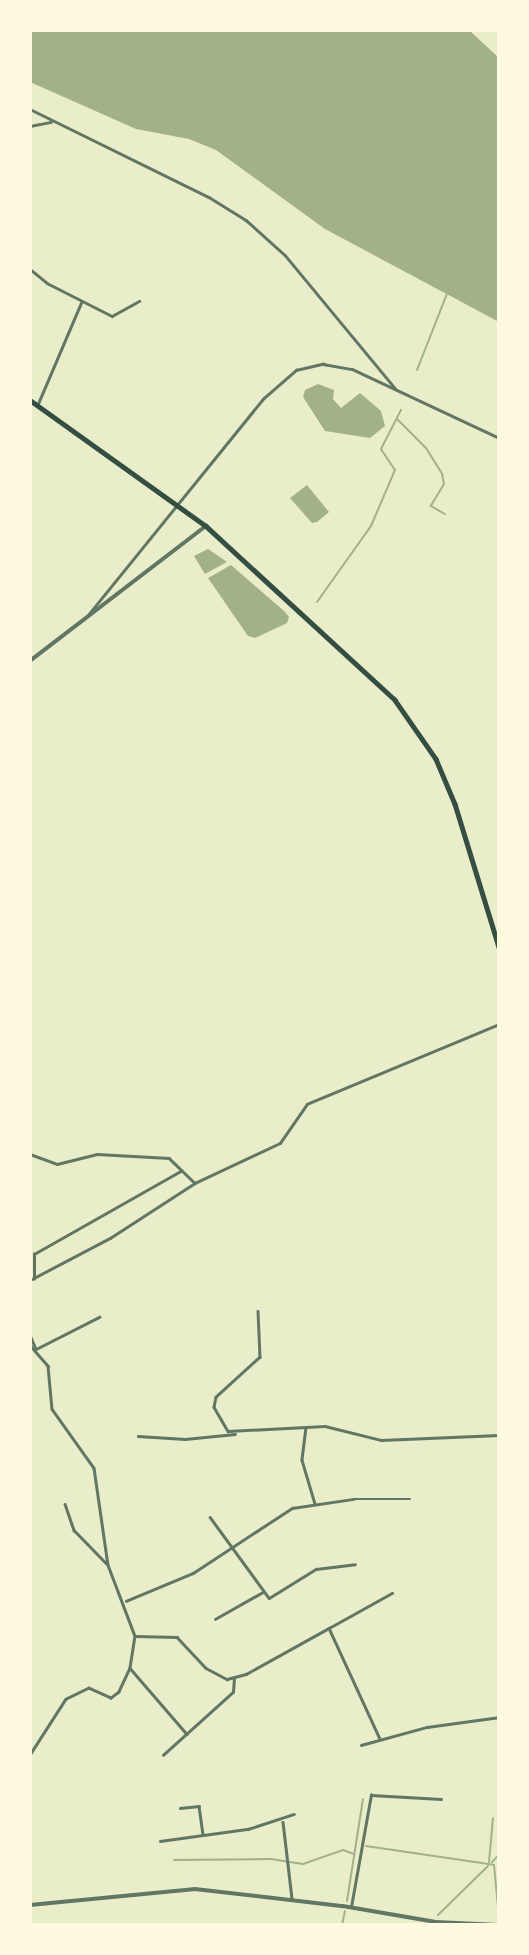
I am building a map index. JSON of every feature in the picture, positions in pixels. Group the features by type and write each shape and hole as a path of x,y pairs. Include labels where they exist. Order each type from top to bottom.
{"main road":[{"path":"30,400 206,526 368,673 418,728 455,804 499,947"}],"street":[{"path":"30,109 51,122 209,197 246,220 285,255 397,391"},
{"path":"30,126 51,122"},
{"path":"30,269 112,316 139,301"},
{"path":"37,406 82,301"},
{"path":"88,615 260,404 296,370 323,363 352,369 499,438"},
{"path":"30,661 206,526"},
{"path":"32,1280 110,1238 195,1183 280,1143 307,1104 499,1024"},
{"path":"30,1154 57,1164 97,1154 169,1158 195,1183"},
{"path":"32,1280 34,1254 181,1171"},
{"path":"239,1434 228,1431 214,1408 216,1397 260,1357 258,1311"},
{"path":"36,1349 99,1317"},
{"path":"30,1335 48,1366 52,1409 94,1468 108,1565 125,1601 135,1636 130,1668 122,1686 111,1698 89,1688 66,1699 30,1755"},
{"path":"30,1345 36,1349"},
{"path":"138,1436 185,1439 239,1434 273,1426 340,1427 381,1440 499,1435"},
{"path":"306,1427 302,1460 315,1504"},
{"path":"125,1601 193,1573 233,1548 280,1513 315,1504 410,1499"},
{"path":"65,1504 74,1530 108,1565"},
{"path":"210,1517 263,1592 274,1597 316,1569 355,1564"},
{"path":"215,1619 263,1592"},
{"path":"135,1636 177,1637 206,1668 234,1678 392,1593"},
{"path":"329,1628 380,1739"},
{"path":"130,1668 187,1734"},
{"path":"163,1755 233,1692 234,1678"},
{"path":"361,1745 380,1739 499,1717"},
{"path":"351,1907 371,1795 441,1799"},
{"path":"180,1808 199,1807 202,1835"},
{"path":"160,1841 282,1821 294,1814"},
{"path":"282,1821 292,1899"},
{"path":"30,1905 166,1889 292,1899 436,1923 499,1925"}],"shaded area":[{"path":"30,30 469,30 499,58 499,322 325,229 216,150 189,139 136,129 30,82"},
{"path":"318,384 334,390 333,399 341,408 360,393 381,411 385,426 370,438 325,431 303,397 305,390"},
{"path":"307,485 329,512 312,523 290,498"},
{"path":"208,549 227,562 205,574 194,556"},
{"path":"231,565 284,611 289,617 287,623 255,638 248,636 208,578"}],"waterway":[{"path":"417,370 447,294"},
{"path":"317,602 371,526 395,470 381,449 401,410"},
{"path":"397,419 426,448 442,474 444,484 431,506 445,514"},
{"path":"347,1901 363,1799"},
{"path":"489,1862 493,1818"},
{"path":"366,1846 494,1865 499,1918"},
{"path":"174,1860 271,1859 303,1864 343,1850 354,1854"},
{"path":"492,1862 499,1855"},
{"path":"438,1915 488,1866"},
{"path":"342,1925 345,1911"}]}
